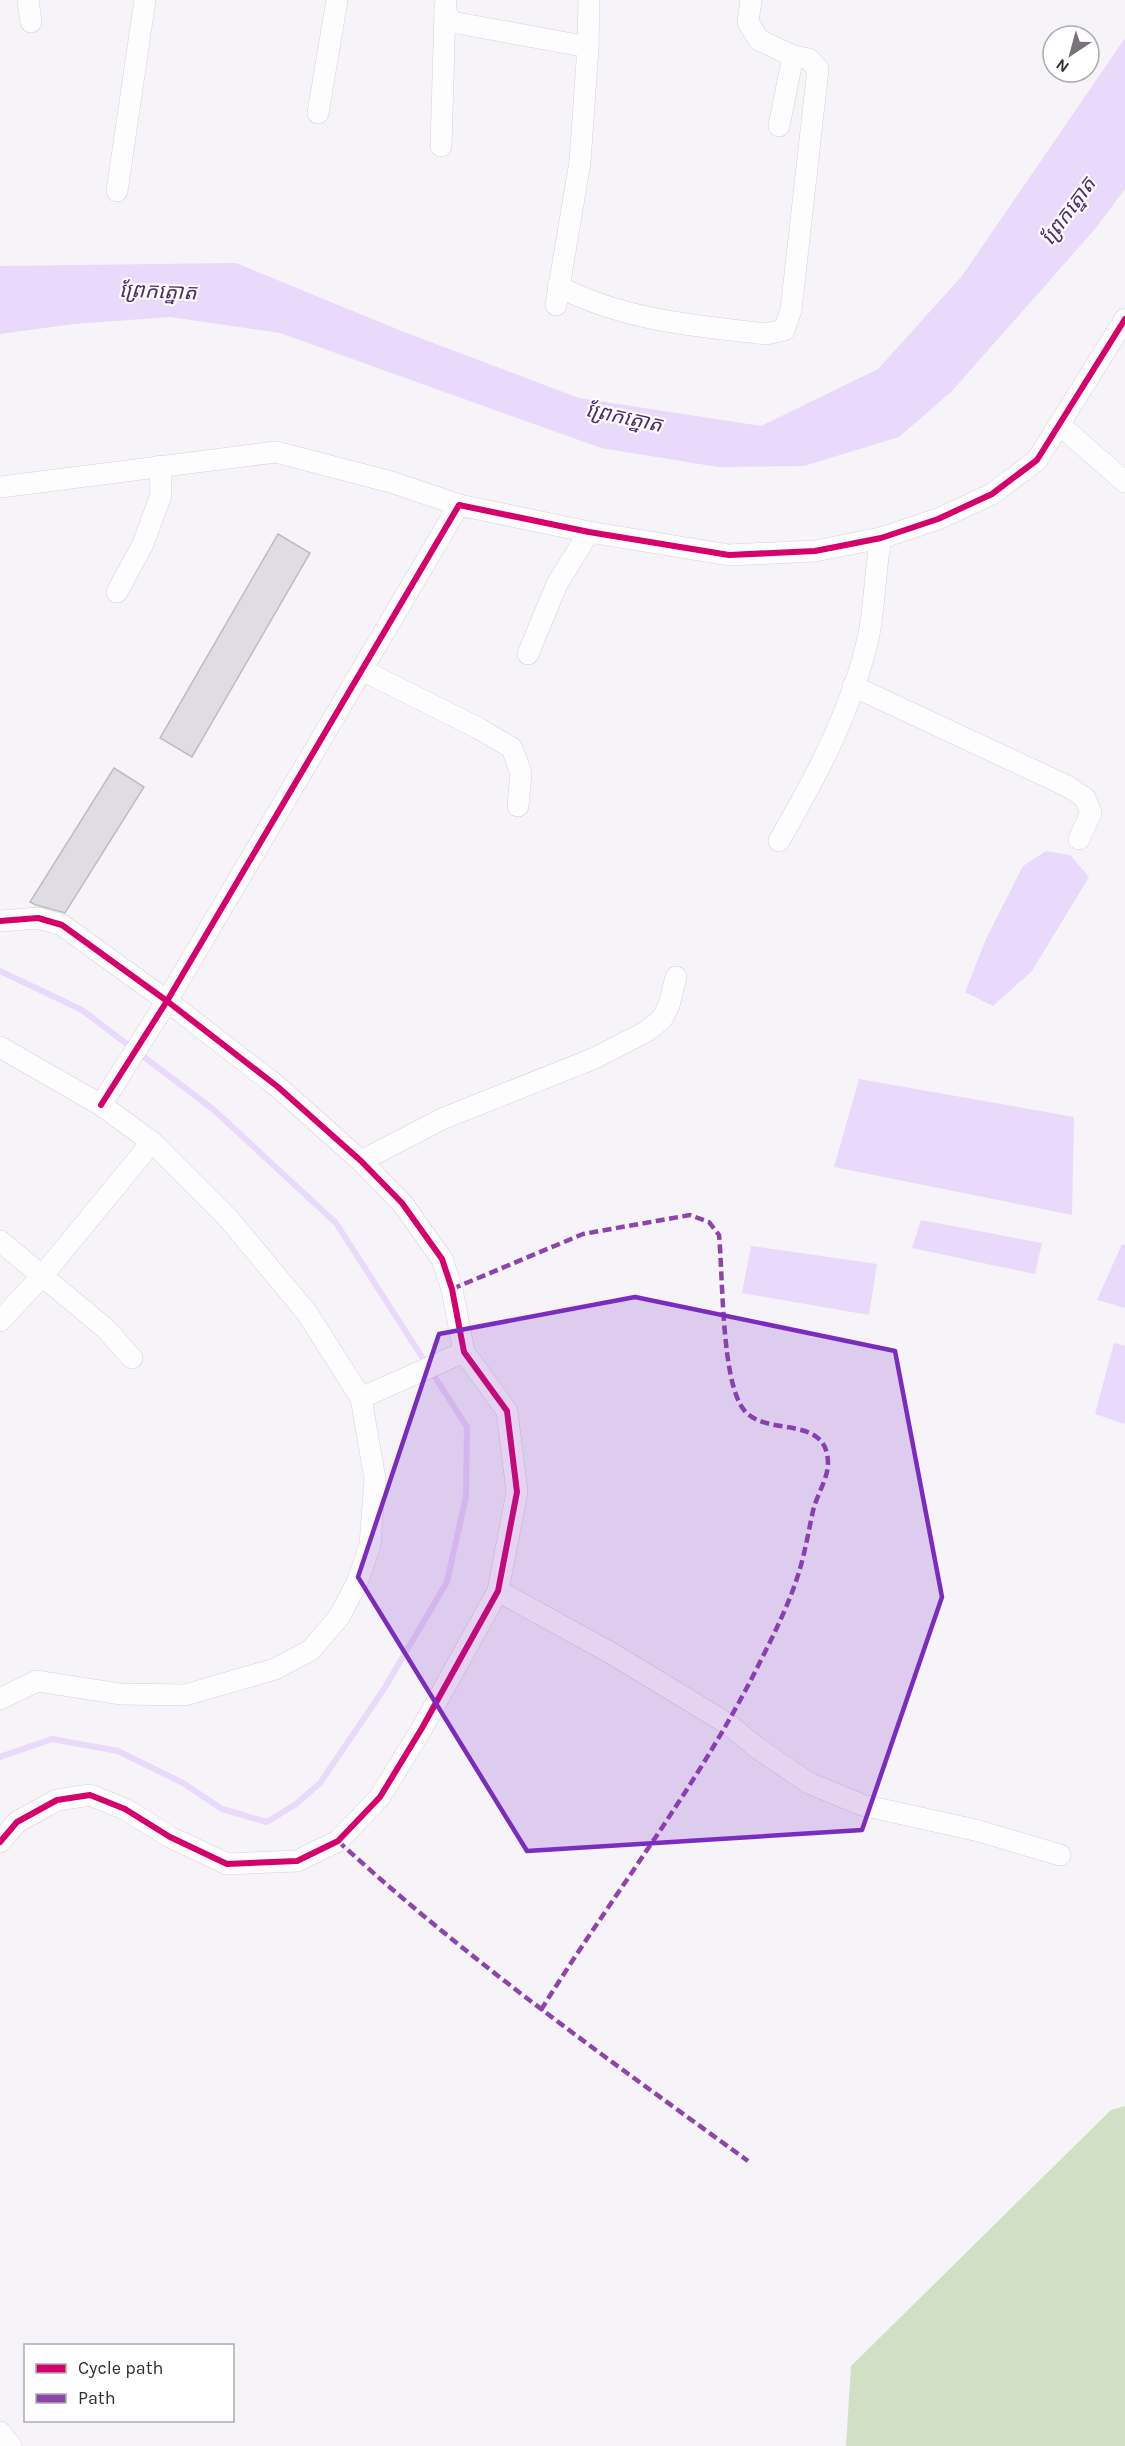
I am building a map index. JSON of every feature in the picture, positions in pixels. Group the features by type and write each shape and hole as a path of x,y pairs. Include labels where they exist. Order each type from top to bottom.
{"street":[{"path":"28,0 31,22"},
{"path":"117,191 145,0"},
{"path":"318,113 337,0"},
{"path":"589,0 580,162 557,296 597,303 652,319 766,334 784,330 791,310 818,69 809,59 794,57 759,40 748,22 751,0"},
{"path":"445,6 452,22 588,47"},
{"path":"441,146 445,6"},
{"path":"779,126 794,57"},
{"path":"0,487 276,452 391,482 459,505 589,532 729,555 814,551 881,538 938,519 992,494 1037,460 1121,332"},
{"path":"1061,426 1125,482"},
{"path":"117,592 143,544 160,495 160,466"},
{"path":"101,1105 167,1001 459,505"},
{"path":"528,654 557,584 589,532"},
{"path":"779,841 812,785 853,686 868,634 881,538"},
{"path":"362,670 478,728 512,748 521,773 518,806"},
{"path":"853,686 1067,786 1085,798 1091,813 1079,839"},
{"path":"0,921 38,918 62,925 167,1001 278,1088 361,1161 402,1203 442,1259 452,1289 464,1352 507,1411 517,1492 498,1591 422,1728 380,1797 338,1841 297,1861 226,1864 170,1837 125,1809 90,1795 57,1800 17,1822 0,1842"},
{"path":"361,1161 442,1119 595,1058 647,1031 662,1019 669,1005 676,977"},
{"path":"0,1047 101,1105 152,1142 228,1218 307,1313 360,1398 375,1479 370,1545 357,1582 339,1617 311,1650 275,1669 185,1695 120,1694 37,1681 0,1699"},
{"path":"0,1321 43,1275 152,1142"},
{"path":"0,1241 105,1328 132,1358"},
{"path":"360,1398 464,1352"},
{"path":"498,1591 611,1653 718,1718 809,1783 862,1805 975,1830 1060,1855"},
{"path":"0,2432 11,2446"}],"highlighted area":[{"path":"635,1297 895,1351 942,1597 862,1830 527,1851 358,1577 439,1334"}],"green space":[{"path":"1125,2106 1125,2446 846,2446 851,2366 1111,2110"}],"water":[{"name":"ព្រែកត្នោត","path":"1125,38 1125,189 1095,229 952,391 899,437 804,466 718,467 601,448 280,333 170,317 74,324 0,334 0,266 236,263 404,332 579,398 761,426 878,369 962,276 1093,84 1101,84 1101,73"},
{"path":"1046,851 1070,855 1089,877 1032,971 993,1006 965,992 986,939 1023,866"},
{"path":"859,1079 1074,1117 1072,1215 834,1167"},
{"path":"921,1220 1042,1243 1035,1274 912,1248"},
{"path":"1122,1244 1125,1245 1125,1308 1097,1300"},
{"path":"751,1246 877,1264 869,1315 742,1293"},
{"path":"1114,1343 1125,1346 1125,1424 1095,1414"}],"building":[{"path":"278,534 310,553 192,757 160,738"},
{"path":"114,768 144,787 65,913 30,902"}],"waterway":[{"path":"0,971 82,1010 214,1110 336,1223 467,1427 466,1496 447,1582 384,1689 320,1783 296,1804 267,1822 222,1809 183,1783 118,1751 52,1739 0,1757"}],"marked path":[{"path":"452,1289 583,1234 690,1215 709,1222 719,1235 724,1327 736,1396 744,1410 754,1418 807,1432 818,1438 825,1448 828,1464 813,1511 797,1579 780,1621 754,1674 705,1761 541,2010"},
{"path":"338,1841 436,1926 538,2007 748,2161"}],"cycle path":[{"path":"101,1105 167,1001 459,505 589,532 729,555 815,551 881,538 938,519 992,494 1037,460 1125,319"},
{"path":"0,921 38,918 62,925 167,1001 278,1087 361,1161 402,1203 442,1259 452,1289 464,1352 507,1411 517,1492 498,1591 422,1728 380,1797 338,1841 297,1861 227,1864 170,1837 125,1809 90,1795 57,1800 17,1822 0,1842"}]}
